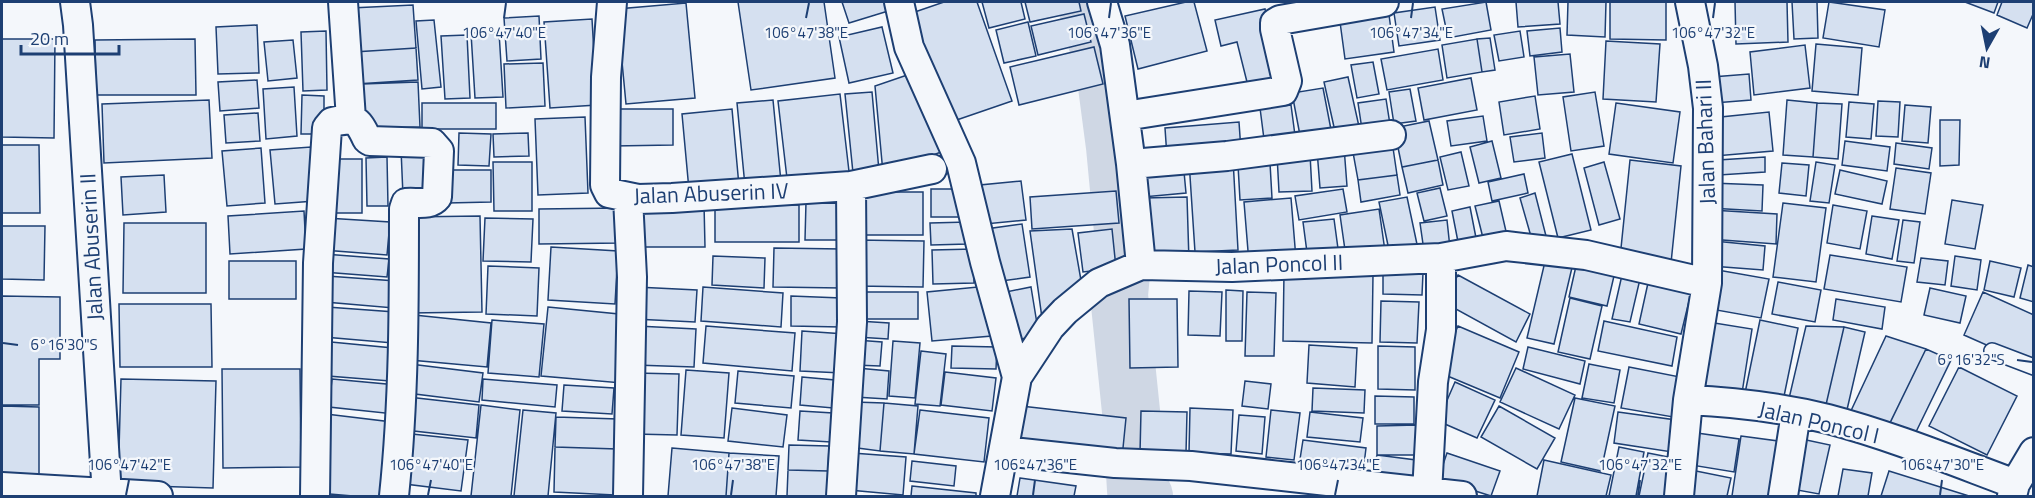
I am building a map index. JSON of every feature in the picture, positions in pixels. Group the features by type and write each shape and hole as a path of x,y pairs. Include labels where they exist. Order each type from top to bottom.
{"street":[{"name":"Jalan Abuserin II","path":"75,2 107,495"},
{"path":"343,2 351,119"},
{"name":"Jalan Abuserin IV","path":"612,2 606,77 605,185 609,193 628,198 672,198 851,186 932,169"},
{"path":"899,2 909,47 961,163 985,262 1017,376"},
{"path":"995,496 1017,376 1050,327 1065,311 1099,283 1128,269 1131,164 1115,45 1102,2"},
{"path":"1125,116 1283,91 1287,81 1275,23 1280,20 1384,2"},
{"name":"Jalan Bahari II","path":"1679,496 1688,400 1707,283 1708,108 1703,66 1690,2"},
{"path":"315,496 319,254 327,128 332,122 351,119 357,122 370,141 432,143 439,151 437,197 433,202 428,203 406,203 404,209 401,411 394,496"},
{"path":"1131,164 1227,156 1391,135"},
{"path":"841,496 852,331 851,186"},
{"path":"628,198 632,277 628,496"},
{"name":"Jalan Poncol II","path":"1128,269 1441,258 1506,246 1586,255 1707,283"},
{"path":"1427,493 1433,382 1441,330 1441,258"},
{"name":"Jalan Poncol I","path":"1688,400 1796,413 1826,419 1898,440 2013,490"},
{"path":"1783,496 1796,413"},
{"path":"1004,451 1115,463 1191,466 1462,496"},
{"path":"2013,490 2034,452"},
{"path":"2,487 107,495 158,496"}],"lane":[{"path":"1992,351 2034,367"}],"building":[{"path":"738,2 824,2 835,78 751,90"},
{"path":"842,2 896,2 898,8 849,23"},
{"path":"944,2 977,2 1012,101 945,124 906,15"},
{"path":"982,2 1021,2 1025,19 989,28"},
{"path":"1025,2 1079,2 1081,11 1030,22"},
{"path":"1194,2 1207,51 1138,69 1125,16"},
{"path":"1486,2 1491,30 1448,38 1442,9"},
{"path":"1516,2 1558,2 1560,24 1518,27"},
{"path":"1568,2 1606,2 1605,37 1567,35"},
{"path":"1610,2 1666,2 1666,40 1610,39"},
{"path":"1735,2 1787,2 1788,42 1736,44"},
{"path":"1792,2 1817,2 1818,38 1794,39"},
{"path":"1829,2 1885,10 1879,47 1823,38"},
{"path":"1965,2 1998,2 1994,13"},
{"path":"2002,2 2034,2 2034,12 2027,28 1997,15"},
{"path":"686,3 695,98 626,104 617,9"},
{"path":"413,5 416,48 354,52 351,8"},
{"path":"1435,7 1440,40 1399,46 1394,13"},
{"path":"1265,9 1284,86 1250,94 1237,42 1221,46 1215,20"},
{"path":"1084,14 1091,42 1038,55 1031,26"},
{"path":"1389,15 1394,52 1345,59 1340,22"},
{"path":"539,16 541,59 507,61 504,18"},
{"path":"592,19 597,105 550,108 544,22"},
{"path":"434,20 441,87 422,89 416,21"},
{"path":"1028,22 1036,56 1004,63 996,30"},
{"path":"257,25 259,73 218,74 216,27"},
{"path":"882,27 893,73 849,83 839,37"},
{"path":"1560,28 1562,52 1530,56 1527,31"},
{"path":"326,31 327,90 303,91 301,32"},
{"path":"1520,31 1524,57 1499,61 1494,35"},
{"path":"499,32 503,97 475,98 471,33"},
{"path":"467,35 470,98 445,99 441,36"},
{"path":"1490,38 1495,70 1482,72 1477,39"},
{"path":"2,39 55,39 54,138 2,137"},
{"path":"195,39 196,95 96,95 95,40"},
{"path":"1477,39 1482,72 1447,78 1442,45"},
{"path":"293,40 297,78 268,81 264,42"},
{"path":"1606,41 1660,44 1656,102 1603,99"},
{"path":"1816,44 1862,48 1858,95 1812,91"},
{"path":"1805,45 1810,88 1754,95 1750,52"},
{"path":"1094,47 1103,84 1019,105 1010,67"},
{"path":"416,48 418,80 356,84 354,52"},
{"path":"1438,49 1443,80 1387,90 1381,59"},
{"path":"1570,54 1574,92 1538,95 1534,57"},
{"path":"1373,62 1379,94 1357,98 1351,65"},
{"path":"543,63 545,106 506,108 504,64"},
{"path":"916,72 944,151 883,173 875,86"},
{"path":"1749,74 1751,100 1714,103 1712,77"},
{"path":"1348,77 1360,131 1336,136 1324,82"},
{"path":"1471,78 1477,110 1424,120 1418,88"},
{"path":"257,80 259,108 220,111 218,82"},
{"path":"418,82 420,127 364,129 362,84"},
{"path":"294,87 297,136 266,139 263,89"},
{"path":"1323,88 1333,140 1302,146 1292,93"},
{"path":"1410,89 1416,121 1394,124 1389,92"},
{"path":"872,92 879,171 853,173 845,94"},
{"path":"1595,92 1604,146 1571,151 1563,97"},
{"path":"840,94 850,180 788,187 778,101"},
{"path":"302,95 324,96 324,134 301,134"},
{"path":"1535,96 1540,129 1504,135 1499,102"},
{"path":"1386,99 1391,131 1363,136 1358,103"},
{"path":"209,100 212,158 104,163 102,104"},
{"path":"773,100 781,182 745,186 737,103"},
{"path":"1787,100 1817,103 1813,157 1783,155"},
{"path":"1878,101 1900,102 1898,137 1876,136"},
{"path":"1849,102 1874,104 1871,139 1846,137"},
{"path":"422,103 496,103 496,129 422,129"},
{"path":"1616,103 1680,112 1673,163 1609,154"},
{"path":"1817,103 1842,104 1838,159 1813,157"},
{"path":"1291,105 1296,143 1265,147 1260,108"},
{"path":"1905,105 1931,107 1928,143 1902,141"},
{"path":"613,109 673,109 673,145 613,146"},
{"path":"732,109 739,186 689,190 682,114"},
{"path":"1769,112 1773,151 1715,156 1711,118"},
{"path":"258,113 260,141 226,143 224,115"},
{"path":"1483,116 1487,141 1451,146 1447,121"},
{"path":"585,117 588,193 538,195 535,119"},
{"path":"1940,120 1960,120 1959,165 1940,166"},
{"path":"1429,121 1438,160 1402,167 1394,128"},
{"path":"1239,122 1241,151 1167,157 1165,128"},
{"path":"459,133 491,134 489,166 458,165"},
{"path":"528,133 529,156 494,157 493,134"},
{"path":"1542,133 1545,158 1514,162 1510,137"},
{"path":"1392,141 1397,175 1358,180 1352,147"},
{"path":"1492,141 1501,178 1479,183 1470,147"},
{"path":"1845,141 1890,147 1887,171 1842,165"},
{"path":"1896,143 1932,148 1929,169 1894,164"},
{"path":"2,145 39,145 40,213 2,213"},
{"path":"311,147 315,201 275,204 270,150"},
{"path":"1344,147 1347,186 1320,188 1317,150"},
{"path":"261,148 265,203 227,206 222,151"},
{"path":"427,148 429,195 403,196 401,149"},
{"path":"1461,152 1469,186 1448,190 1440,157"},
{"path":"1310,154 1312,191 1279,192 1277,155"},
{"path":"1572,154 1591,230 1558,238 1539,162"},
{"path":"387,157 388,206 367,206 366,158"},
{"path":"1765,157 1765,172 1719,175 1718,160"},
{"path":"330,159 362,159 362,213 331,213"},
{"path":"1233,159 1238,250 1195,252 1189,161"},
{"path":"1438,160 1443,185 1408,193 1402,167"},
{"path":"1630,160 1681,166 1671,263 1620,258"},
{"path":"1183,161 1186,193 1143,197 1140,165"},
{"path":"493,162 532,162 532,211 494,211"},
{"path":"1604,162 1620,219 1599,225 1584,168"},
{"path":"1816,162 1835,165 1829,203 1810,201"},
{"path":"1270,163 1272,198 1240,200 1238,165"},
{"path":"1782,163 1809,165 1806,196 1779,193"},
{"path":"1896,168 1931,173 1925,214 1890,209"},
{"path":"447,170 491,170 491,202 447,203"},
{"path":"1840,170 1887,181 1882,204 1835,194"},
{"path":"1524,174 1528,193 1492,201 1488,182"},
{"path":"164,175 166,212 123,215 121,177"},
{"path":"1397,175 1400,195 1361,202 1358,180"},
{"path":"1021,181 1026,220 985,224 980,185"},
{"path":"1711,183 1763,185 1762,211 1709,208"},
{"path":"1440,188 1447,216 1424,221 1417,193"},
{"path":"931,189 964,189 965,217 931,217"},
{"path":"1343,189 1347,212 1299,220 1295,196"},
{"path":"1116,191 1119,223 1032,229 1030,197"},
{"path":"858,192 923,192 923,235 858,235"},
{"path":"1535,193 1546,236 1532,240 1520,198"},
{"path":"1187,197 1189,261 1146,262 1144,198"},
{"path":"1407,197 1418,249 1390,255 1379,202"},
{"path":"1291,198 1296,259 1249,263 1244,202"},
{"path":"1952,200 1983,205 1975,249 1945,244"},
{"path":"1499,201 1508,240 1485,246 1475,206"},
{"path":"806,202 846,203 846,240 805,240"},
{"path":"1783,203 1826,208 1816,282 1773,277"},
{"path":"637,204 704,204 705,247 637,247"},
{"path":"715,205 799,205 799,242 715,242"},
{"path":"1833,205 1867,211 1860,249 1827,243"},
{"path":"1470,207 1477,243 1459,247 1452,211"},
{"path":"620,208 621,243 539,244 539,209"},
{"path":"1379,209 1385,251 1346,257 1340,215"},
{"path":"1711,210 1777,214 1776,244 1709,239"},
{"path":"304,211 306,249 230,254 228,216"},
{"path":"480,216 482,312 409,313 407,217"},
{"path":"1872,216 1899,220 1892,259 1866,254"},
{"path":"326,218 390,222 387,255 323,250"},
{"path":"485,218 533,219 531,262 483,261"},
{"path":"1334,219 1339,256 1308,260 1303,222"},
{"path":"1447,220 1450,248 1424,251 1420,223"},
{"path":"1903,220 1920,222 1914,263 1897,261"},
{"path":"968,222 968,244 931,245 930,223"},
{"path":"124,223 206,223 206,293 123,293"},
{"path":"1022,224 1030,277 994,282 986,229"},
{"path":"2,226 45,226 44,280 2,279"},
{"path":"1072,229 1082,286 1042,318 1030,231"},
{"path":"1112,229 1116,268 1083,272 1078,233"},
{"path":"856,240 924,241 923,287 856,286"},
{"path":"1714,241 1765,246 1763,270 1711,266"},
{"path":"551,247 618,251 615,304 548,300"},
{"path":"774,248 842,249 842,288 773,287"},
{"path":"974,249 974,283 933,284 932,250"},
{"path":"1547,253 1574,259 1554,344 1527,338"},
{"path":"324,254 389,259 387,277 323,272"},
{"path":"1830,255 1907,267 1901,302 1824,289"},
{"path":"713,256 765,258 764,288 712,285"},
{"path":"1955,256 1981,260 1977,290 1951,286"},
{"path":"1921,258 1948,261 1945,285 1917,282"},
{"path":"229,261 296,261 296,299 229,299"},
{"path":"1990,261 2021,268 2014,297 1984,290"},
{"path":"2028,265 2034,267 2034,302 2020,298"},
{"path":"488,266 539,268 537,316 486,314"},
{"path":"1576,266 1614,276 1607,306 1569,297"},
{"path":"1712,269 1769,279 1761,318 1705,308"},
{"path":"1284,273 1373,275 1372,343 1283,341"},
{"path":"1383,273 1423,273 1422,295 1383,294"},
{"path":"1458,275 1530,314 1516,342 1443,302"},
{"path":"1622,275 1640,279 1630,322 1612,319"},
{"path":"327,276 396,281 394,308 325,302"},
{"path":"1778,282 1821,290 1815,322 1772,314"},
{"path":"1648,283 1691,293 1681,334 1639,324"},
{"path":"988,286 992,336 932,341 927,292"},
{"path":"636,287 697,290 695,322 634,319"},
{"path":"703,287 783,293 781,327 701,321"},
{"path":"1031,287 1039,336 1009,341 1001,293"},
{"path":"1930,288 1966,296 1960,323 1924,315"},
{"path":"1226,290 1243,291 1242,341 1226,341"},
{"path":"1189,291 1222,292 1220,336 1188,335"},
{"path":"860,292 918,292 918,319 859,319"},
{"path":"1247,292 1276,293 1274,356 1245,356"},
{"path":"1983,292 2034,315 2034,366 1964,335"},
{"path":"2,296 60,297 60,359 39,359 39,405 2,405"},
{"path":"791,296 841,298 841,327 791,326"},
{"path":"1570,298 1602,306 1590,359 1558,352"},
{"path":"1129,299 1177,299 1178,367 1130,368"},
{"path":"1836,299 1885,307 1882,329 1833,320"},
{"path":"1381,301 1419,302 1417,343 1380,342"},
{"path":"119,304 211,304 212,367 120,367"},
{"path":"327,307 395,312 393,343 324,337"},
{"path":"548,307 629,315 622,383 541,376"},
{"path":"414,315 491,323 487,367 410,360"},
{"path":"492,320 544,324 539,377 488,373"},
{"path":"1760,320 1798,328 1782,406 1744,398"},
{"path":"858,321 889,323 888,339 857,337"},
{"path":"1604,321 1677,337 1672,366 1598,351"},
{"path":"1702,321 1752,329 1742,393 1693,385"},
{"path":"637,326 696,329 694,367 635,365"},
{"path":"706,326 795,333 792,371 703,363"},
{"path":"1458,326 1519,352 1500,398 1438,372"},
{"path":"1806,326 1844,327 1825,409 1787,407"},
{"path":"1844,327 1865,332 1846,414 1825,409"},
{"path":"802,331 845,334 842,373 800,371"},
{"path":"1886,336 1926,349 1888,427 1849,415"},
{"path":"856,340 882,342 880,366 854,365"},
{"path":"893,341 920,343 915,398 889,396"},
{"path":"331,342 393,348 390,381 328,376"},
{"path":"1309,345 1357,348 1355,387 1307,383"},
{"path":"952,346 997,347 996,369 951,368"},
{"path":"1378,346 1415,347 1415,390 1378,389"},
{"path":"1528,347 1585,361 1580,384 1523,369"},
{"path":"1926,349 1951,360 1913,438 1888,427"},
{"path":"921,351 946,354 940,406 915,404"},
{"path":"410,364 483,373 479,402 407,393"},
{"path":"1589,364 1620,370 1614,403 1582,398"},
{"path":"1629,367 1680,377 1673,417 1621,408"},
{"path":"1959,367 2017,396 1987,455 1929,426"},
{"path":"857,368 889,371 887,399 855,397"},
{"path":"1516,368 1575,395 1559,429 1500,402"},
{"path":"222,369 300,369 301,467 223,468"},
{"path":"686,370 729,373 724,438 681,435"},
{"path":"738,371 794,376 791,408 735,403"},
{"path":"945,372 996,378 992,411 941,405"},
{"path":"635,373 679,374 677,435 634,434"},
{"path":"802,377 835,380 833,408 800,405"},
{"path":"121,379 216,381 213,488 118,485"},
{"path":"332,379 397,385 394,414 329,407"},
{"path":"483,379 557,385 555,407 482,400"},
{"path":"1245,381 1271,384 1268,409 1242,406"},
{"path":"1455,382 1495,400 1477,438 1438,421"},
{"path":"564,385 614,388 612,414 562,411"},
{"path":"1313,388 1365,390 1364,413 1312,411"},
{"path":"1375,396 1414,397 1414,424 1375,424"},
{"path":"408,397 479,405 476,438 405,430"},
{"path":"1575,398 1615,406 1601,471 1561,462"},
{"path":"854,402 884,403 880,451 850,447"},
{"path":"884,403 918,406 914,454 880,451"},
{"path":"481,405 520,410 511,496 471,496"},
{"path":"2,406 39,407 39,481 2,481"},
{"path":"1021,406 1126,418 1122,458 1017,447"},
{"path":"1499,406 1555,438 1537,469 1481,437"},
{"path":"732,408 787,415 783,447 728,441"},
{"path":"1190,408 1233,410 1231,454 1189,453"},
{"path":"523,410 556,413 548,496 514,496"},
{"path":"920,410 989,418 984,462 914,454"},
{"path":"1271,410 1300,413 1294,460 1266,457"},
{"path":"800,411 833,413 831,442 798,440"},
{"path":"1141,411 1187,412 1186,453 1140,453"},
{"path":"1310,412 1363,418 1360,442 1307,437"},
{"path":"1618,412 1676,420 1672,452 1614,443"},
{"path":"326,414 392,422 384,496 318,493"},
{"path":"1239,415 1265,417 1262,454 1236,451"},
{"path":"556,417 618,419 617,449 555,447"},
{"path":"1417,425 1417,455 1377,455 1377,426"},
{"path":"1690,432 1739,439 1734,472 1685,464"},
{"path":"412,434 468,440 461,491 405,484"},
{"path":"1741,436 1778,441 1770,496 1732,496"},
{"path":"1797,438 1830,445 1819,494 1786,488"},
{"path":"1303,440 1366,448 1362,481 1298,472"},
{"path":"789,445 829,446 828,471 788,470"},
{"path":"555,447 617,449 615,495 554,492"},
{"path":"1619,447 1644,452 1636,496 1609,496"},
{"path":"672,448 729,453 726,496 668,496"},
{"path":"729,453 779,456 776,496 726,496"},
{"path":"852,453 906,457 903,495 849,490"},
{"path":"1447,453 1500,471 1491,496 1438,479"},
{"path":"1648,453 1679,459 1672,496 1639,496"},
{"path":"1377,455 1416,460 1413,487 1370,481"},
{"path":"1544,460 1611,475 1606,496 1537,496"},
{"path":"912,461 956,466 954,486 910,481"},
{"path":"1843,469 1872,473 1868,496 1838,496"},
{"path":"788,470 828,471 828,496 787,496"},
{"path":"1691,470 1731,478 1727,496 1686,496"},
{"path":"1889,471 1969,496 1881,496"},
{"path":"1020,478 1076,486 1074,496 1017,496"},
{"path":"912,486 976,493 976,496 911,496"}],"waterway":[{"path":"1086,2 1105,71 1115,147 1124,242 1119,295 1132,421 1136,490 1144,496"}]}
